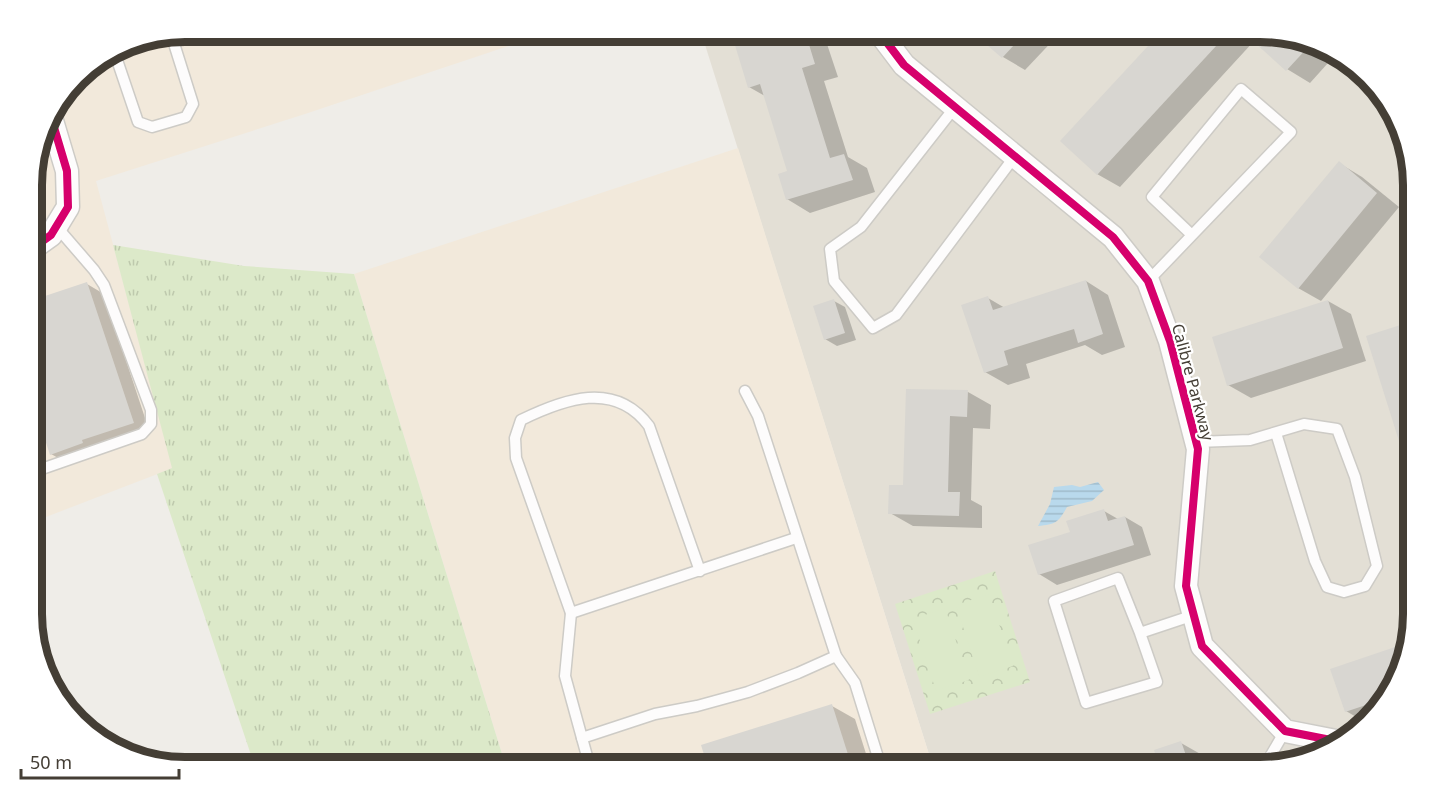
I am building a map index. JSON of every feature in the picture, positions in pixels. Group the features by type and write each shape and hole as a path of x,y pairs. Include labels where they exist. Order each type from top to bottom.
{"street":[{"name":"Calibre Parkway","path":"887,42 904,65 1113,237 1148,281 1170,341 1197,442 1186,586 1202,646 1285,731"},
{"path":"42,242 51,236 68,207 67,171 51,135"},
{"path":"1285,731 1328,739"}],"lane":[{"path":"117,59 138,122 152,128 186,117 193,104 174,42"},
{"path":"1148,281 1291,132 1241,89 1152,197 1192,235"},
{"path":"955,107 861,227 830,249 834,281 873,328 896,315 1015,156"},
{"path":"42,469 142,434 151,424 151,410 104,285 56,226"},
{"path":"745,391 758,416 836,656 855,683 878,757"},
{"path":"587,757 565,676 571,613 516,458 514,438 521,420 544,408 572,399 593,397 616,401 639,412 649,426 699,570"},
{"path":"1197,442 1250,440 1304,424 1337,429 1355,477 1377,566 1365,586 1344,592 1327,587 1315,561 1276,433"},
{"path":"571,613 796,538"},
{"path":"1118,578 1140,633 1157,682 1086,703 1054,601 1118,578"},
{"path":"1140,633 1194,615"},
{"path":"582,738 655,714 697,706 748,692 836,656"},
{"path":"1270,757 1285,731"}],"shaded area":[{"path":"176,42 520,42 96,181 173,468 42,519 42,256 60,242 77,214 78,172 61,115 77,91 91,77 113,61 139,50"},
{"path":"704,42 873,42 898,75 1106,246 1138,287 1160,344 1187,450 1175,584 1191,649 1278,739 1284,743 1309,748 1269,757 930,757"},
{"path":"900,42 1279,43 1306,50 1339,66 1368,91 1384,114 1399,155 1403,185 1402,633 1395,660 1379,693 1368,708 1343,730 1289,719 1212,640 1197,586 1209,447 1119,228 911,57"},
{"path":"48,145 56,172 57,202 43,226 42,176"},
{"path":"738,148 930,757 503,757 354,274"}],"green space":[{"path":"113,245 244,266 354,274 503,757 252,757 157,474 172,468"},
{"path":"995,571 1030,682 930,714 895,604"},
{"path":"989,594 1013,666 979,677 956,605"},
{"path":"945,608 969,680 936,691 913,619"}],"water":[{"path":"1098,482 1104,490 1092,501 1067,507 1056,522 1038,526 1050,504 1054,487 1072,485 1080,487"}],"building":[{"path":"734,42 808,42 815,64 802,68 830,158 844,154 853,180 786,200 778,174 787,171 760,84 748,88"},
{"path":"984,42 1017,42 1002,58"},
{"path":"1152,42 1220,42 1097,175 1060,141"},
{"path":"1254,42 1279,43 1306,50 1286,71"},
{"path":"1339,161 1377,193 1298,289 1259,257"},
{"path":"1086,280 1103,334 1078,343 1074,329 1004,351 1008,365 984,373 961,305 988,296 993,310"},
{"path":"87,282 134,423 82,440 83,443 50,455 42,430 42,297"},
{"path":"834,299 845,333 824,340 813,306"},
{"path":"1328,300 1343,348 1227,386 1212,337"},
{"path":"1403,324 1403,454 1366,336"},
{"path":"906,389 968,390 967,417 950,416 948,492 960,492 959,516 888,514 889,485 903,485"},
{"path":"1104,509 1108,521 1125,516 1134,545 1038,575 1028,545 1070,532 1066,521"},
{"path":"1399,646 1388,677 1372,703 1345,712 1330,669"},
{"path":"832,704 849,757 705,757 701,745"},
{"path":"1181,741 1187,757 1156,757 1154,750"}],"cycle path":[{"path":"887,42 904,65 1113,237 1148,281 1170,341 1198,449 1186,586 1202,646 1285,731 1328,739"},
{"path":"42,242 51,235 68,207 67,171 54,128"}]}
